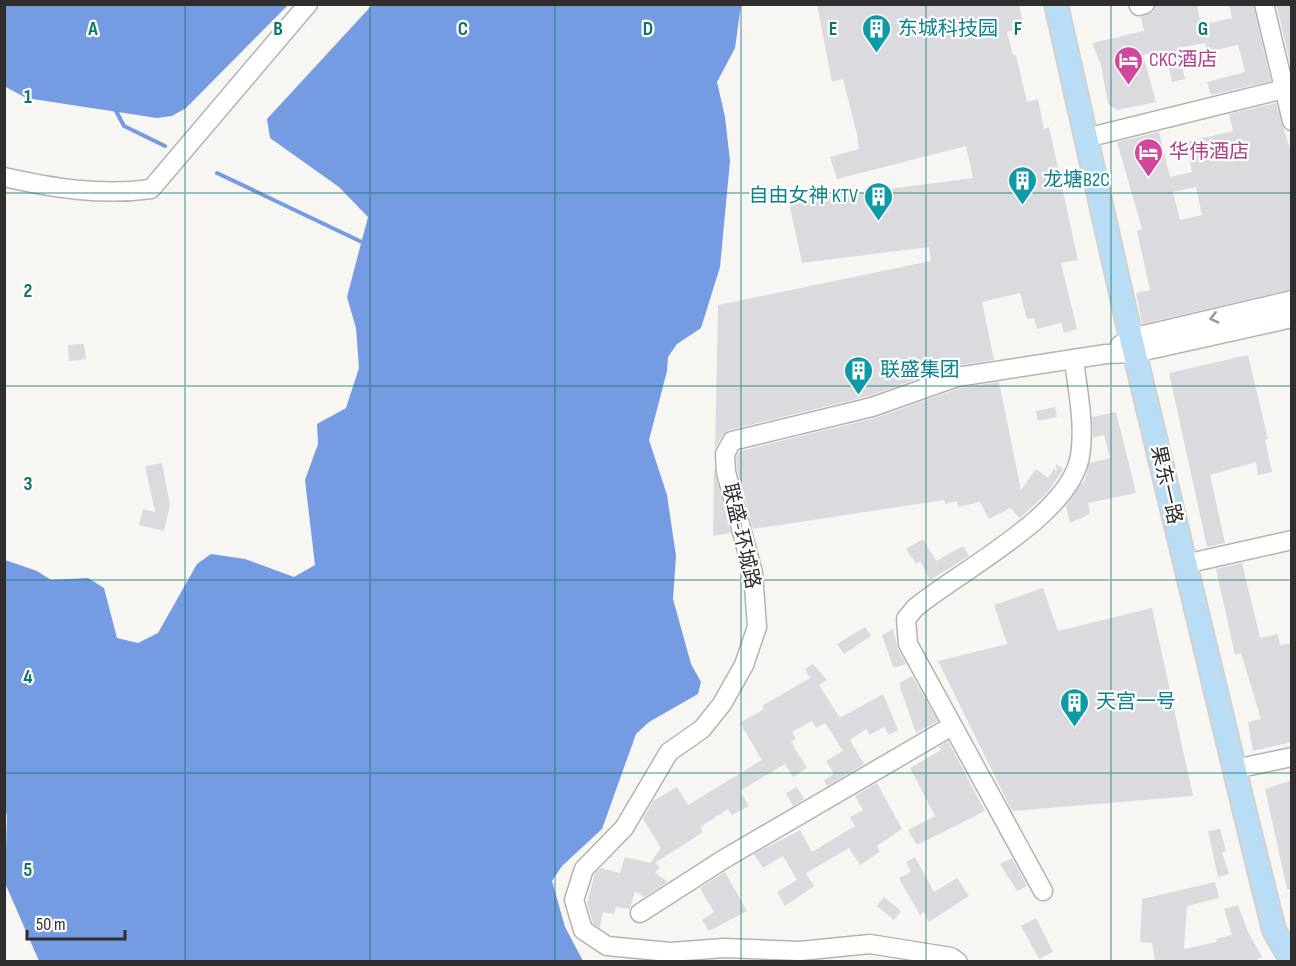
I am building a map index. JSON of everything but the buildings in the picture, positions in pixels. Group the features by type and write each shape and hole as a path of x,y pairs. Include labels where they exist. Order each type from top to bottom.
{"main road":[{"name":"果东一路","path":"1056,4 1133,346 1274,930 1292,961"}],"street":[{"path":"4,177 46,186 116,194 151,189 308,4"},
{"path":"1264,4 1288,88 1292,121"},
{"path":"1086,138 1288,88"},
{"path":"1245,320 1292,300"},
{"path":"1245,320 1292,318"},
{"name":"联盛-环城路","path":"958,962 951,957 870,944 800,951 724,948 670,952 607,946 583,930 574,900 584,869 624,828 669,752 702,729 722,704 744,665 757,627 753,573 726,472 726,454 732,441 872,407 957,377 1074,361 1245,320"},
{"path":"1043,891 909,644 906,619 924,600 1027,526 1063,491 1080,457 1079,410 1074,361"},
{"path":"1185,564 1292,540"},
{"path":"640,913 724,859 952,726"},
{"path":"1235,770 1292,757"}],"water":[{"path":"5,4 288,5 186,108 172,116 157,118 26,98 4,86"},
{"path":"373,4 741,5 735,48 717,82 725,117 730,161 720,267 701,328 677,344 668,357 667,371 649,440 667,495 676,556 673,599 691,664 701,682 698,694 649,722 636,734 602,829 562,866 552,881 565,927 583,961 39,961 5,883 7,814 4,813 5,560 37,571 51,580 88,578 104,588 117,638 138,643 158,633 197,564 211,554 245,559 294,577 315,565 305,480 318,444 317,424 346,408 359,368 356,328 347,297 368,217 339,187 270,138 267,119"}],"waterway":[{"path":"114,107 124,126 165,146"},
{"path":"217,173 366,244"}],"place":[{"name":"东城科技园","path":"877,54"},
{"name":"CKC酒店","path":"1128,86"},
{"name":"华伟酒店","path":"1148,178"},
{"name":"龙塘B2C","path":"1022,206"},
{"name":"自由女神 KTV","path":"879,222"},
{"name":"联盛集团","path":"859,396"},
{"name":"天宫一号","path":"1075,728"}]}
